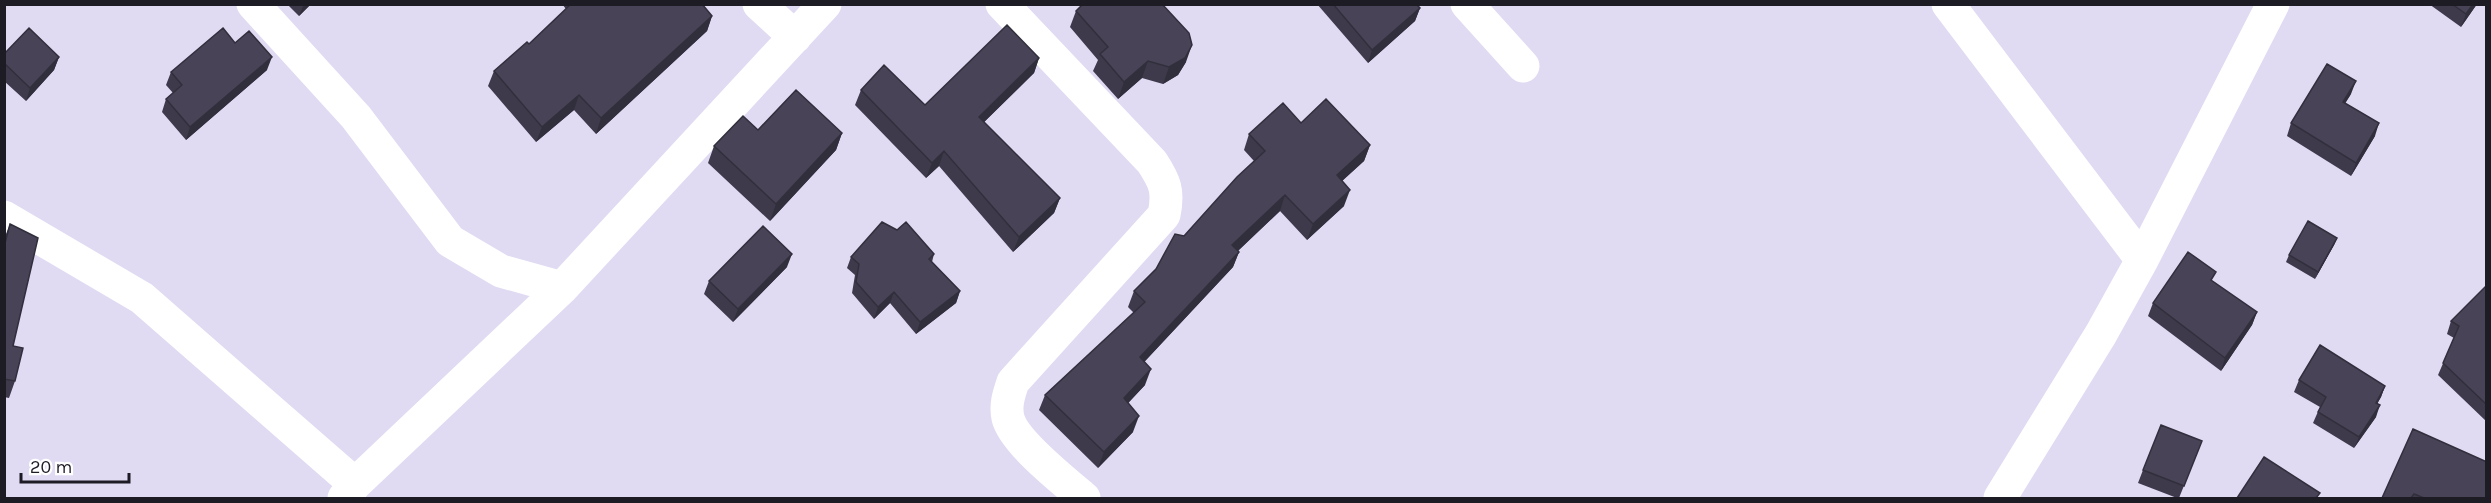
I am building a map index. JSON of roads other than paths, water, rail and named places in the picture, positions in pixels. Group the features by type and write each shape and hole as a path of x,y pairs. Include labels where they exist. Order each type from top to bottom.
{"street":[{"path":"253,4 356,117 450,241 501,271 562,288"},
{"path":"759,4 795,37"},
{"path":"4,217 142,298 349,491 562,288 825,4"},
{"path":"1002,4 1152,162 1164,181 1168,199 1164,215 1013,382 1007,400 1008,420 1023,443 1084,498"},
{"path":"1467,4 1523,66"},
{"path":"1948,4 2142,260"},
{"path":"2000,498 2101,334 2142,260 2273,4"}]}
